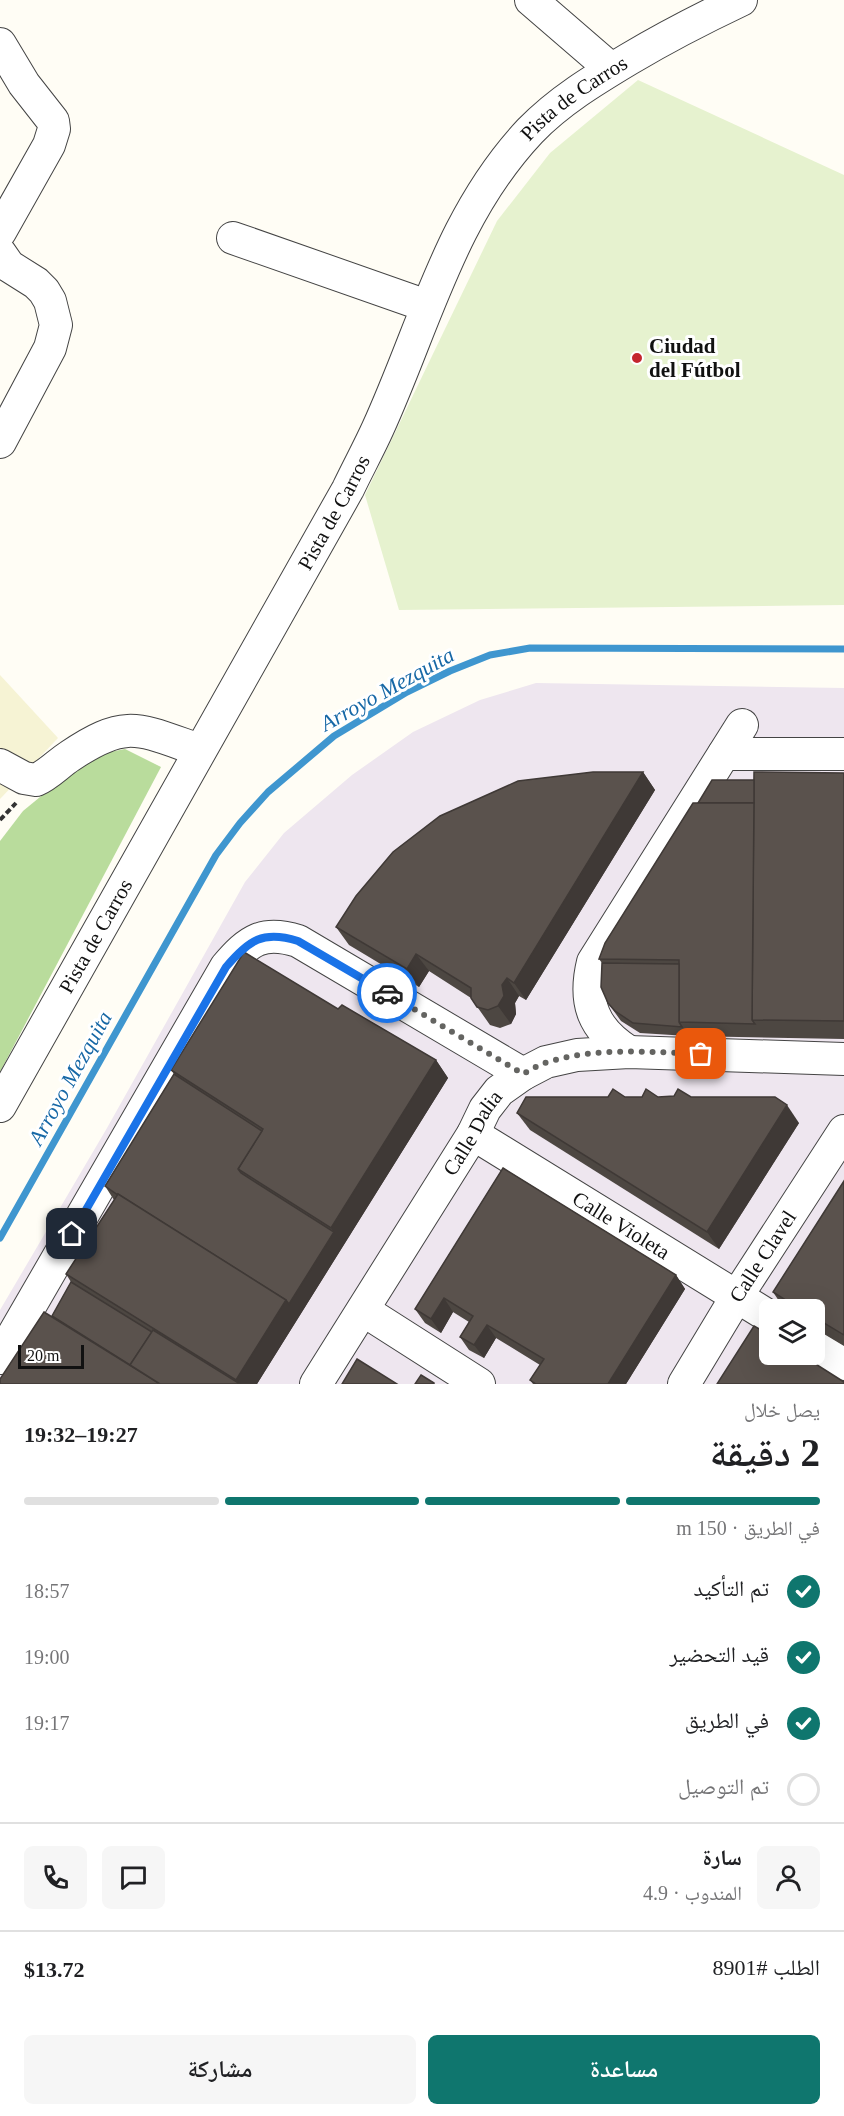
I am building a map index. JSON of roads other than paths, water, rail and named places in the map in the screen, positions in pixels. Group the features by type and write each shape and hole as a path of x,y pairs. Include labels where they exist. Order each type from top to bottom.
{"street":[{"path":"531,0 611,69"},
{"name":"Pista de Carros","path":"0,1106 363,459 379,427 453,245 474,204 499,167 531,130 556,107 587,84 685,26 741,0"},
{"path":"0,44 24,84 52,121 54,129 52,137 0,232"},
{"path":"0,90 43,109"},
{"path":"233,238 427,306"},
{"path":"0,254 9,266 36,283 44,291 50,301 56,325 51,348 0,442"},
{"path":"629,1052 602,1030 593,1014 589,997 589,980 593,962 742,725"},
{"path":"0,765 24,778 36,780 103,736 119,731 133,730 150,733 199,750"},
{"path":"724,754 844,753"},
{"path":"0,1358 226,967 252,940 282,936 298,941 523,1074"},
{"name":"Calle Dalia","path":"316,1384 473,1134 485,1109 499,1091 523,1074 546,1062 577,1055 629,1052 844,1059"},
{"name":"Calle Clavel","path":"684,1384 737,1296 844,1131"},
{"name":"Calle Violeta","path":"473,1134 759,1310"},
{"path":"363,1310 479,1384"},
{"path":"825,1353 844,1364"}],"waterway":[{"name":"Arroyo Mezquita","path":"0,1238 216,855 240,823 268,792 334,736 407,692 450,671 490,655 530,648 844,649"}],"place":[{"name":"Ciudad del Fútbol","path":"637,358"}]}
